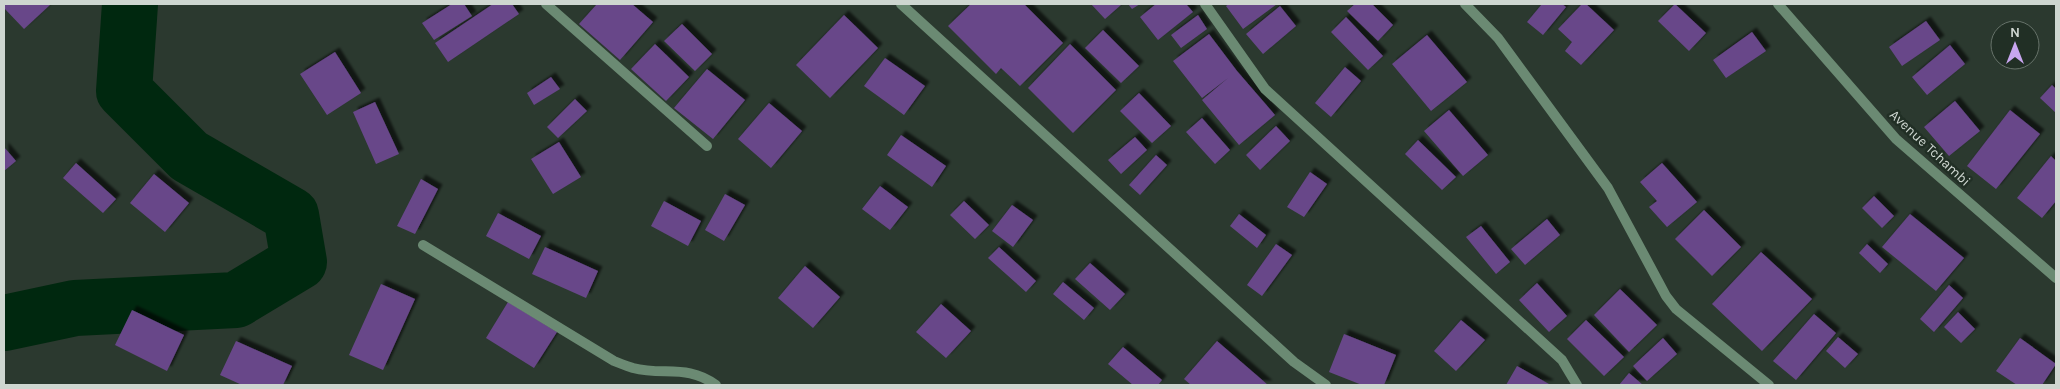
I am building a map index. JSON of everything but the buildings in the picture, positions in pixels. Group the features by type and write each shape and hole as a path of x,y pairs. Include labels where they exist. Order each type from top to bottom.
{"street":[{"path":"546,4 707,146"},
{"path":"900,4 1294,362 1326,385"},
{"path":"1205,4 1265,88 1562,360 1577,385"},
{"path":"1465,4 1498,38 1608,188 1676,309 1768,385"},
{"name":"Avenue Tchambi","path":"1778,4 1896,139 2056,278"},
{"path":"423,245 614,361 634,368 686,372 704,377 716,385"}],"waterway":[{"path":"4,323 75,308 236,300 299,262 291,215 189,156 124,91 130,4"}]}
